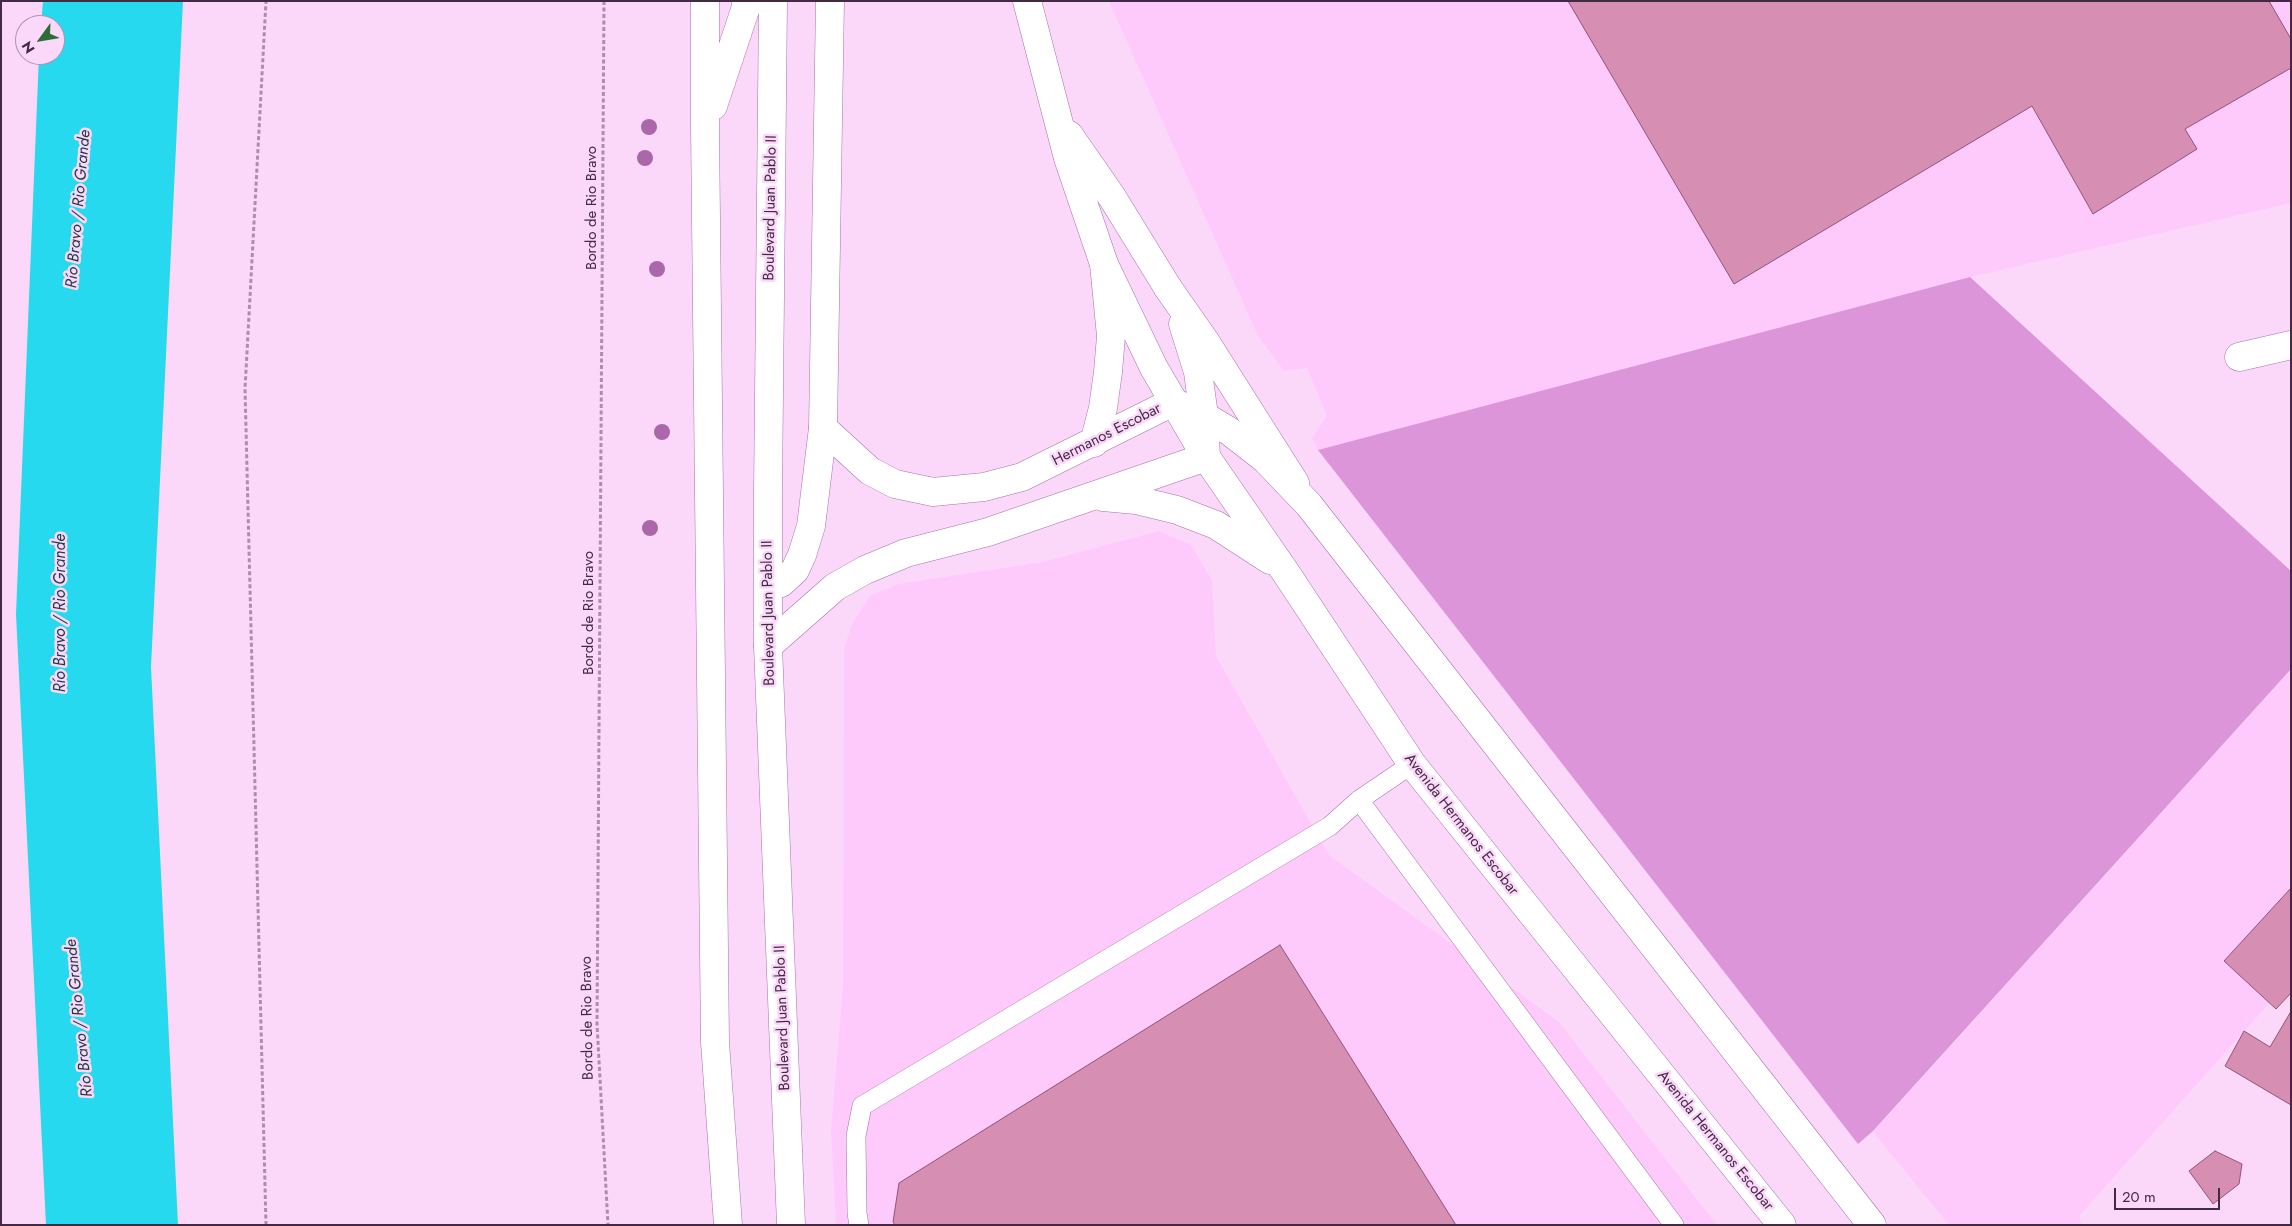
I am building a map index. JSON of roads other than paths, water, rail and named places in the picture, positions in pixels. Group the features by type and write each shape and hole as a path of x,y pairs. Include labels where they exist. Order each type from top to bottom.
{"main road":[{"path":"705,1 716,1042 728,1225"},
{"path":"705,128 746,7 746,1"},
{"name":"Boulevard Juan Pablo II","path":"773,1 768,646 791,1225"},
{"path":"768,586 781,582 795,570 802,555 811,526 822,428 830,1"},
{"name":"Hermanos Escobar","path":"822,428 870,471 895,484 933,492 984,487 1022,478 1173,402 1136,334 1104,264 1079,194 1027,1"},
{"name":"Hermanos Escobar","path":"1059,122 1112,196 1168,288"},
{"path":"1094,443 1103,408 1110,345 1109,300 1104,264"},
{"path":"768,646 835,587 865,570 906,553 988,532 1206,457 1204,416 1195,363 1185,329 1168,288"},
{"path":"1168,288 1241,395 1308,505"},
{"path":"2238,357 2291,345"},
{"path":"1173,402 1204,416 1229,431 1264,459 1308,505 1872,1225"},
{"name":"Avenida Hermanos Escobar","path":"1173,402 1206,457 1286,573 1412,764 1782,1225"},
{"path":"1094,496 1136,500 1177,510 1216,526 1252,547 1286,573"}],"lane":[{"path":"859,1225 857,1213 856,1136 862,1106 1330,826 1359,800 1412,764"},
{"path":"1359,800 1674,1225"}],"water":[{"name":"Río Bravo / Rio Grande","path":"43,1 183,1 151,667 178,1225 46,1225 16,614 39,65 65,65 65,15 42,15"}]}
